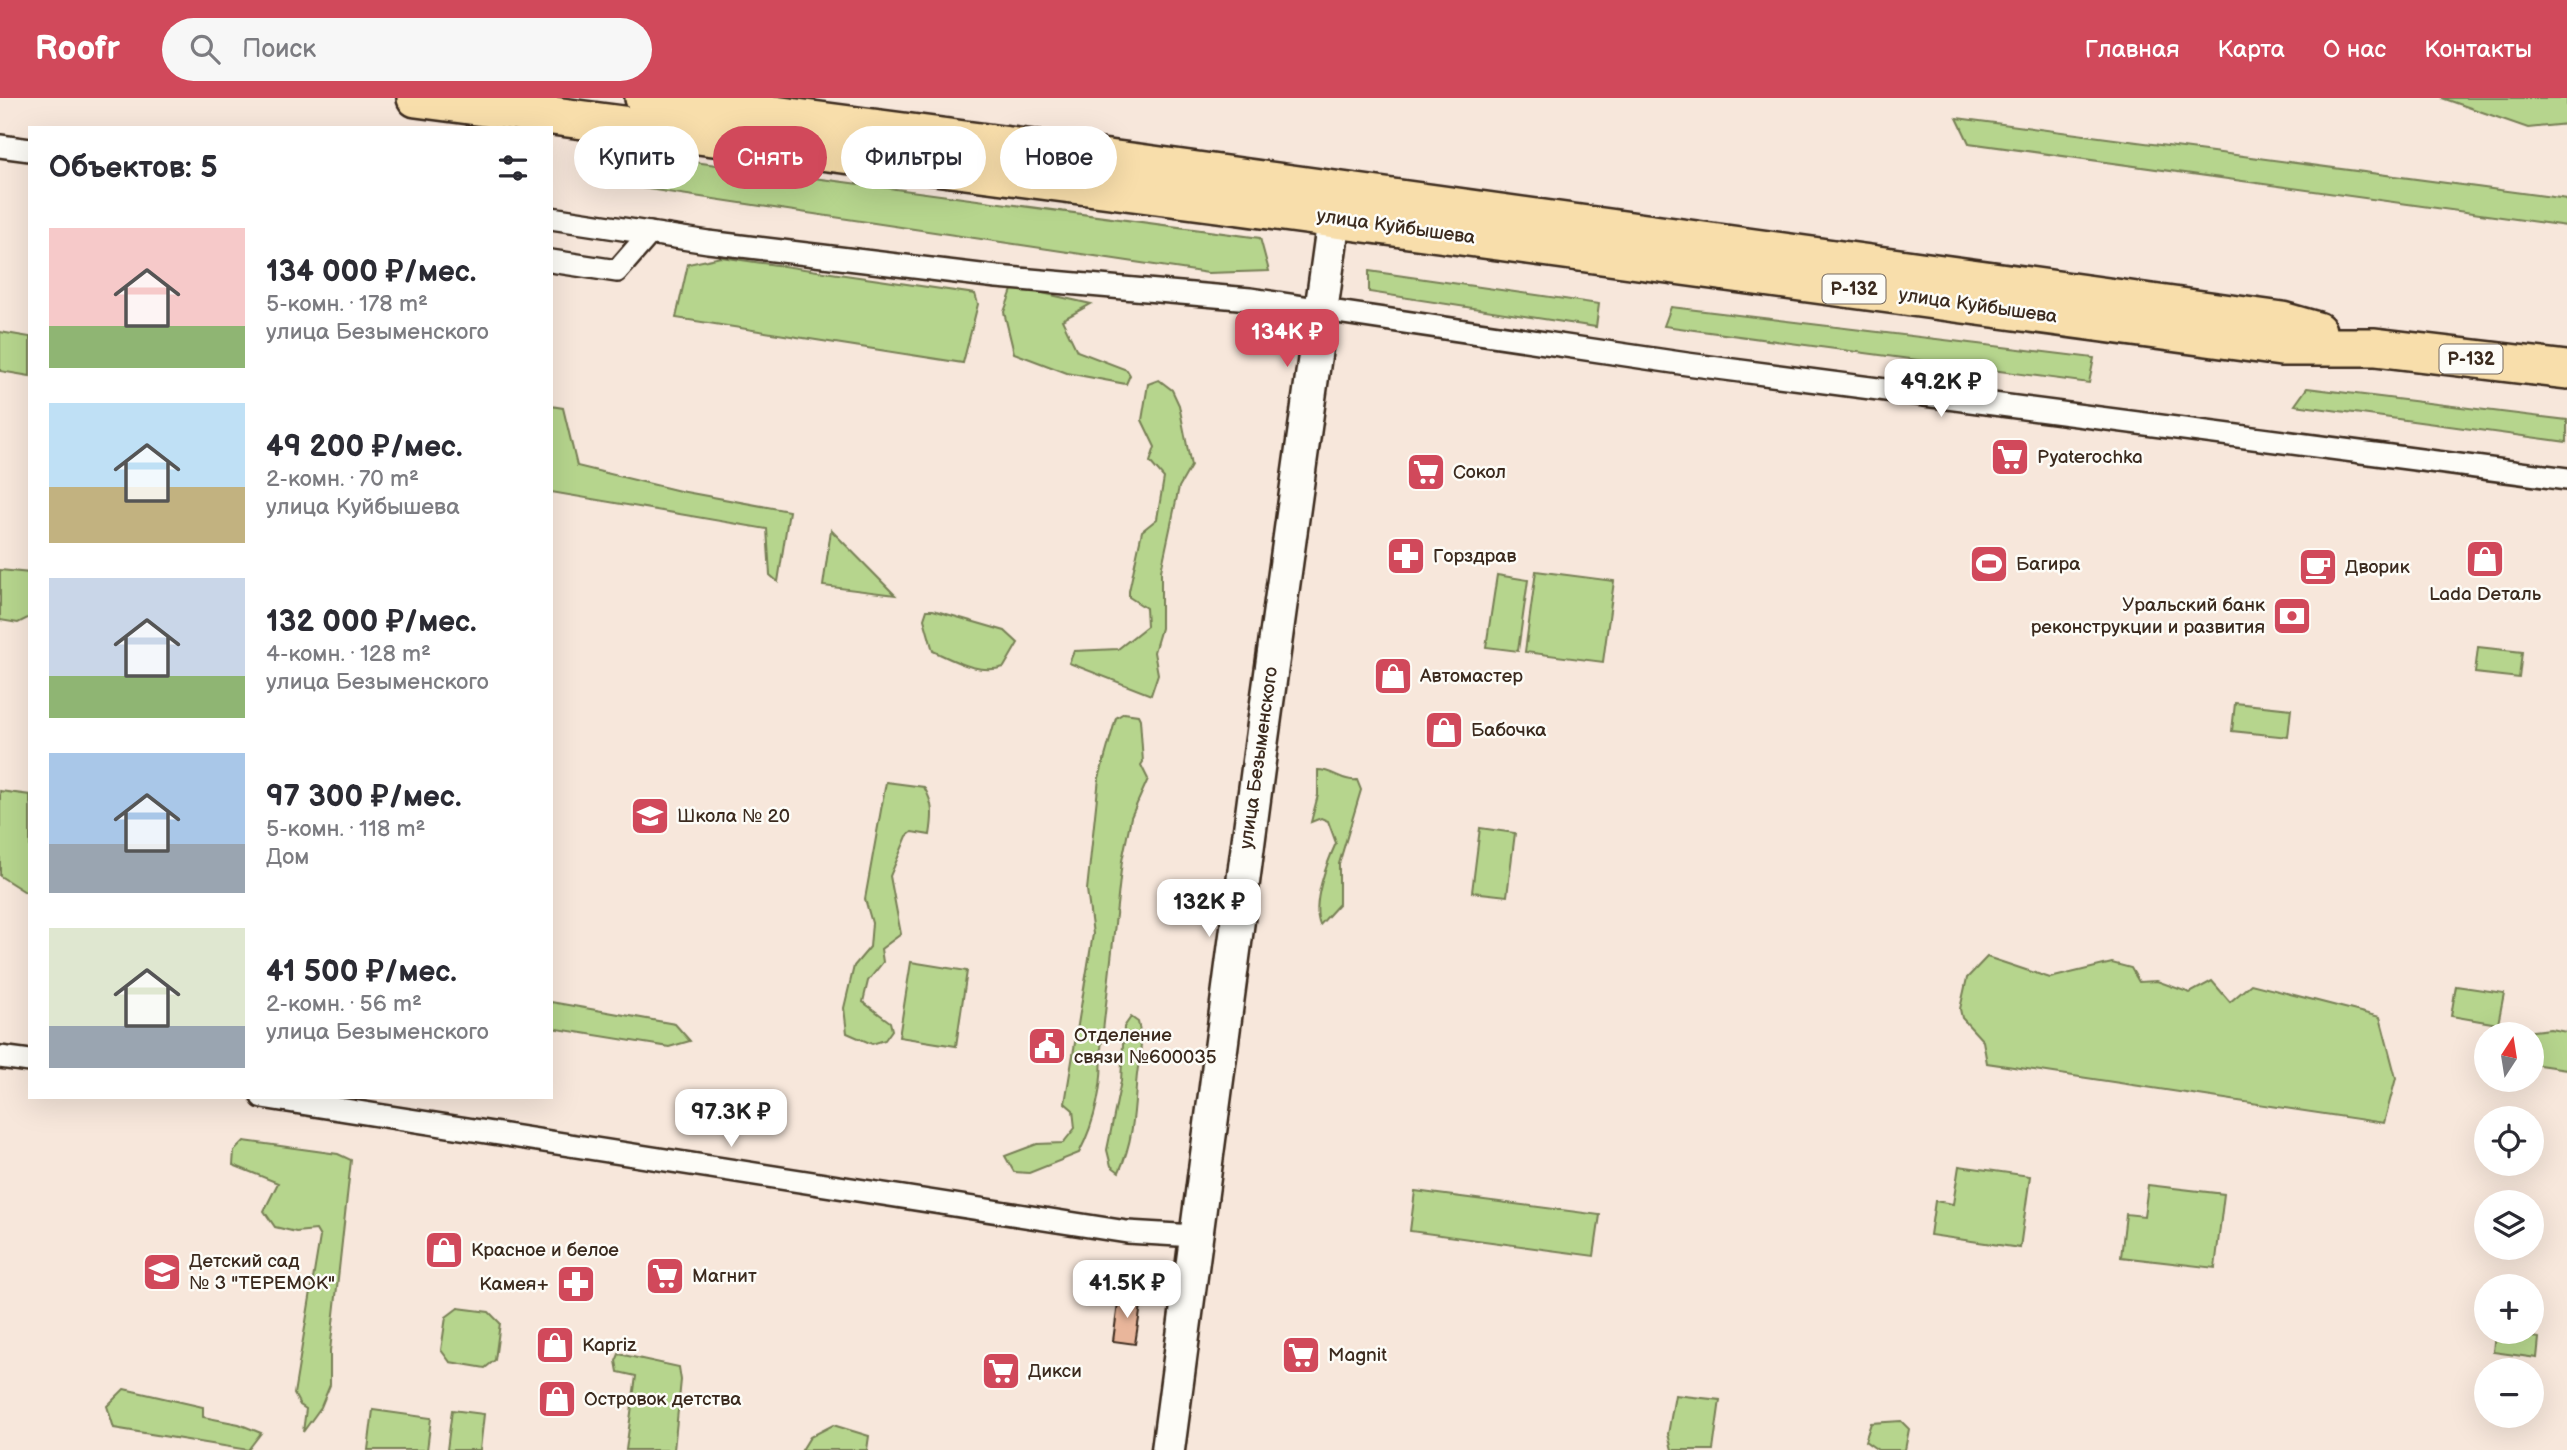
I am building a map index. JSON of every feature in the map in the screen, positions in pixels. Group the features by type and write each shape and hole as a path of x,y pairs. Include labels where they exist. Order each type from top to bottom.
{"highway":[{"name":"улица Куйбышева","path":"416,98 1336,205 2268,319 2375,347 2567,370"},
{"name":"улица Куйбышева","path":"644,98 1336,205"}],"main road":[{"name":"улица Безыменского","path":"1168,1450 1336,205"}],"street":[{"path":"0,146 28,150"},
{"path":"553,218 997,277 1250,299 1687,365 2567,479"},
{"path":"553,261 617,271 650,233"},
{"path":"0,1057 28,1061"},
{"path":"275,1099 1114,1230 1195,1236"}],"green space":[{"path":"2442,98 2567,98 2567,124 2528,128"},
{"path":"1957,118 2567,199 2567,226 1969,143"},
{"path":"699,163 713,164 713,189 827,189 827,180 841,182 841,189 895,189 1260,238 1269,271 1208,273 647,189 699,189"},
{"path":"721,257 975,294 978,304 963,363 676,318 688,264"},
{"path":"1369,271 1599,304 1596,327 1369,292"},
{"path":"1020,288 1091,304 1062,320 1077,351 1127,370 1130,375 1126,384 1067,373 1014,353 1004,312 1012,290"},
{"path":"1671,307 2094,358 2089,383 1664,326"},
{"path":"0,332 28,337 28,376 0,371"},
{"path":"1159,380 1172,390 1179,405 1191,466 1179,487 1161,571 1161,628 1154,652 1158,674 1151,695 1069,663 1074,651 1118,649 1147,626 1146,608 1129,597 1129,591 1142,531 1157,519 1164,478 1150,462 1155,447 1142,420 1148,384"},
{"path":"2307,388 2567,420 2567,442 2295,405"},
{"path":"553,406 563,408 577,466 680,491 789,511 778,582 770,575 767,529 553,492"},
{"path":"831,530 895,595 823,586"},
{"path":"0,570 28,573 28,618 18,623 0,620"},
{"path":"1536,571 1614,581 1603,662 1525,652"},
{"path":"1497,575 1528,580 1518,651 1486,647"},
{"path":"927,610 1005,631 1018,643 1004,667 985,669 959,663 933,651 924,619"},
{"path":"2478,647 2522,652 2519,678 2475,673"},
{"path":"2235,703 2291,709 2288,737 2232,731"},
{"path":"1124,713 1138,715 1140,719 1141,765 1148,779 1131,817 1122,861 1097,1102 1090,1129 1079,1153 1029,1173 1014,1172 1005,1156 1037,1144 1063,1143 1075,1128 1073,1110 1065,1103 1093,934 1087,890 1099,778 1116,718"},
{"path":"1318,770 1357,780 1361,790 1339,864 1339,904 1320,925 1317,906 1319,895 1336,843 1328,821 1321,818 1311,822 1318,795"},
{"path":"886,782 924,787 930,799 932,816 930,835 912,832 907,836 890,876 901,934 881,949 883,962 868,981 863,1002 890,1022 892,1030 885,1040 872,1044 847,1033 844,1008 854,966 870,947 872,923 865,899"},
{"path":"0,791 28,795 28,894 0,876"},
{"path":"1480,828 1515,833 1507,896 1472,892"},
{"path":"1987,957 2050,978 2112,963 2131,968 2139,982 2157,981 2190,993 2212,981 2230,1002 2251,984 2380,1017 2396,1078 2384,1123 1987,1063 1983,1041 1962,1018 1960,1009 1967,978"},
{"path":"911,962 967,971 956,1046 899,1037"},
{"path":"2456,986 2504,993 2498,1022 2451,1016"},
{"path":"553,1002 675,1024 690,1041 669,1047 553,1028"},
{"path":"1131,1017 1138,1022 1141,1048 1132,1130 1119,1172 1111,1166 1107,1150 1121,1081 1124,1027"},
{"path":"2544,1030 2567,1032 2567,1069 2544,1066"},
{"path":"244,1141 338,1154 351,1160 330,1351 330,1385 321,1407 303,1432 306,1409 300,1405 294,1394 320,1237 316,1230 296,1232 275,1227 264,1211 278,1183 233,1165 234,1151"},
{"path":"1959,1166 2030,1176 2020,1248 1930,1235 1935,1201 1953,1204"},
{"path":"2148,1185 2224,1194 2215,1268 2121,1257 2126,1214 2144,1216"},
{"path":"1415,1191 1600,1215 1594,1256 1410,1231"},
{"path":"458,1308 489,1312 500,1323 495,1360 485,1368 450,1362 441,1350 446,1317"},
{"path":"2494,1344 2538,1344 2537,1358 2493,1352"},
{"path":"619,1354 679,1367 681,1380 674,1450 626,1450 636,1376 618,1372 616,1361"},
{"path":"124,1389 203,1407 203,1417 239,1424 261,1433 248,1450 114,1428 107,1406"},
{"path":"1675,1395 1720,1400 1713,1450 1672,1450 1668,1434"},
{"path":"373,1410 431,1418 427,1450 368,1450"},
{"path":"452,1410 484,1414 480,1450 447,1450"},
{"path":"1901,1421 1909,1429 1905,1450 1878,1450 1865,1441 1871,1423"},
{"path":"833,1425 869,1436 867,1450 802,1450 810,1437"}],"building":[{"path":"1119,1296 1142,1299 1135,1344 1113,1341"}],"place":[{"name":"Pyaterochka","path":"2010,457"},
{"name":"Сокол","path":"1426,472"},
{"name":"Горздрав","path":"1406,556"},
{"name":"Lada Dеталь","path":"2485,559"},
{"name":"Багира","path":"1989,564"},
{"name":"Дворик","path":"2318,567"},
{"name":"Уральский банк реконструкции и развития","path":"2292,616"},
{"name":"Автомастер","path":"1393,676"},
{"name":"Бабочка","path":"1444,730"},
{"name":"Школа № 20","path":"650,816"},
{"name":"Отделение связи №600035","path":"1047,1046"},
{"name":"Красное и белое","path":"444,1250"},
{"name":"Детский сад № 3 \"ТЕРЕМОК\"","path":"162,1272"},
{"name":"Магнит","path":"665,1276"},
{"name":"Камея+","path":"576,1284"},
{"name":"Kapriz","path":"555,1345"},
{"name":"Magnit","path":"1301,1355"},
{"name":"Дикси","path":"1001,1371"},
{"name":"Островок детства","path":"557,1399"}]}
